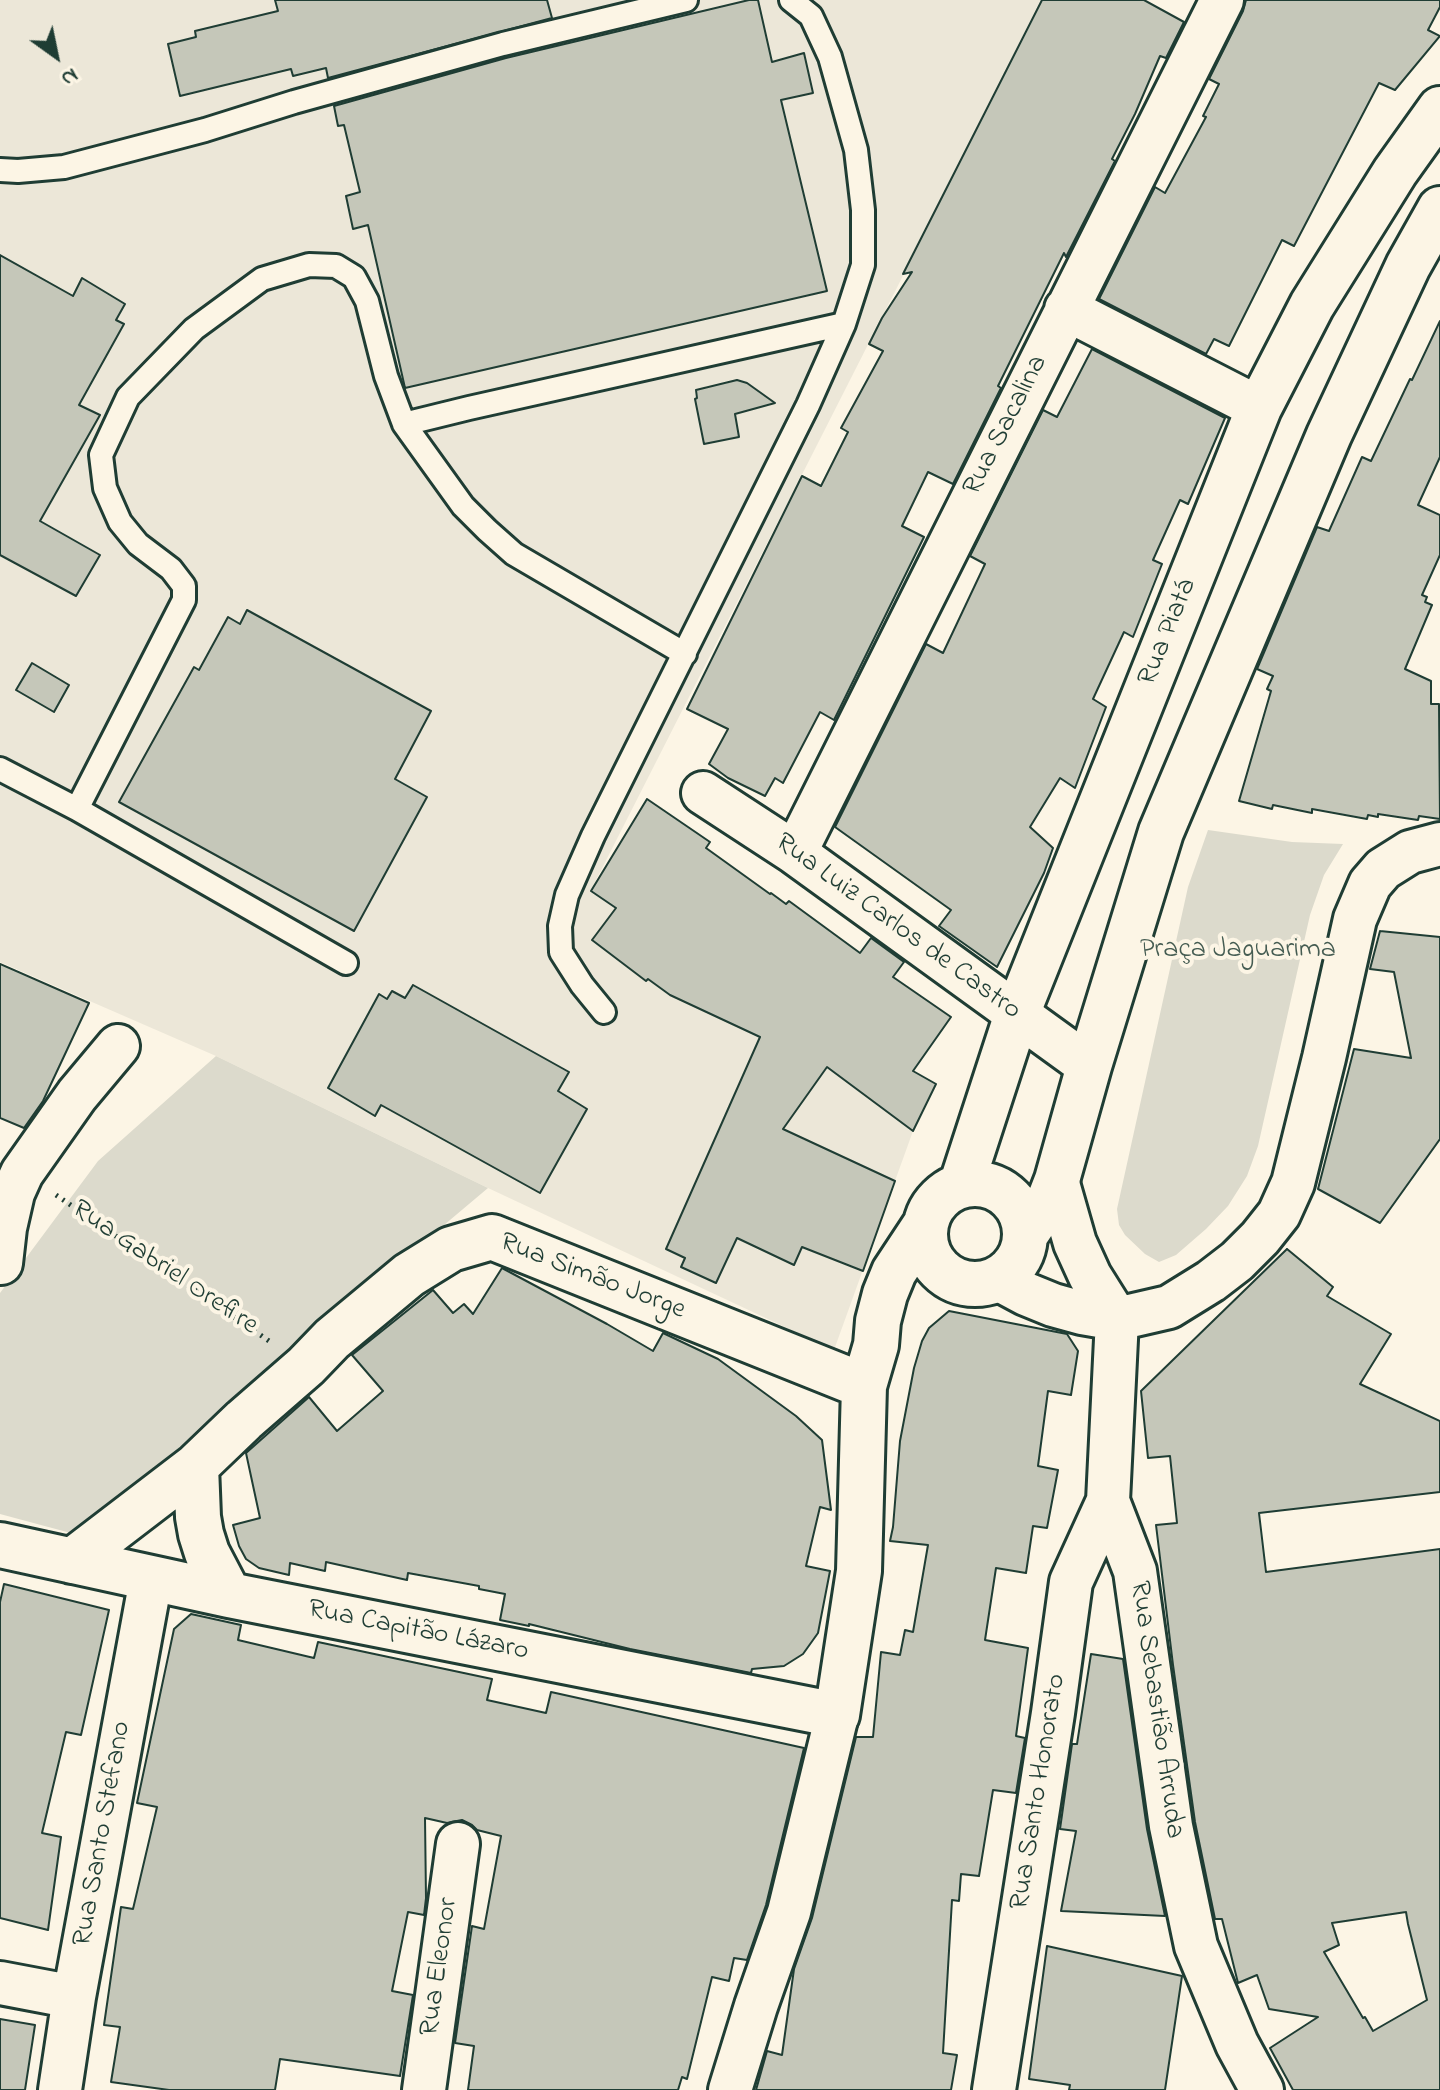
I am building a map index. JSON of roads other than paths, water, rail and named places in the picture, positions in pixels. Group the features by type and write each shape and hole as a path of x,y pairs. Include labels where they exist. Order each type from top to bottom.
{"street":[{"name":"Rua Sacalina","path":"795,853 1222,0"},
{"name":"Rua Piatá","path":"961,1186 1017,1014 1259,408 1312,305 1395,172 1440,109"},
{"path":"925,1225 925,1244 932,1261 945,1275 962,1283 980,1285 998,1279 1013,1268 1022,1252 1026,1234 1050,1198 1161,832 1329,435 1408,266 1440,209"},
{"path":"1066,309 1259,408"},
{"name":"Rua Luiz Carlos de Castro","path":"703,793 795,853 1089,1066"},
{"path":"998,1279 1053,1305 1117,1319 1169,1307 1237,1261 1279,1214 1293,1183 1355,919 1370,884 1383,869 1410,852 1440,844"},
{"path":"1,1263 13,1193 11,1167 118,1046"},
{"path":"1057,1180 1075,1243 1090,1276 1117,1319"},
{"path":"730,2090 789,1912 837,1715 859,1571 870,1365 885,1294 894,1272 925,1225 932,1208 944,1194 961,1186 979,1184 997,1189 1012,1200 1022,1216 1026,1234"},
{"name":"Rua Simão Jorge","path":"72,1561 196,1466 332,1339 409,1275 451,1249 492,1237 870,1365"},
{"path":"870,1365 899,1317 945,1275"},
{"name":"Rua Sebastião Arruda","path":"1117,1319 1108,1501 1135,1571 1171,1826 1196,1946 1237,2044 1262,2090"},
{"path":"196,1466 201,1534 207,1553 229,1595"},
{"name":"Rua Santo Honorato","path":"994,2090 1071,1582 1108,1501"},
{"name":"Rua Capitão Lázaro","path":"0,1545 229,1595 837,1715"},
{"name":"Rua Santo Stefano","path":"60,2090 74,1997 151,1579"},
{"name":"Rua Eleonor","path":"424,2090 458,1844"},
{"path":"0,1983 74,1997"}],"lane":[{"path":"0,170 64,167 205,130 503,44 686,0"},
{"path":"604,1012 561,952 560,926 567,895 593,836 808,405 844,324 863,265 863,210 856,150 830,57 811,16 791,0"},
{"path":"77,809 184,600 184,586 171,569 138,544 120,522 105,488 101,455 128,397 194,329 262,279 309,265 336,266 354,277 367,301 386,376 404,424 463,506 514,554 685,654"},
{"path":"404,424 844,324"},
{"path":"0,769 77,809 346,963"}],"park label":[{"name":"Praça Jaguarima","path":"1238,951"}]}
